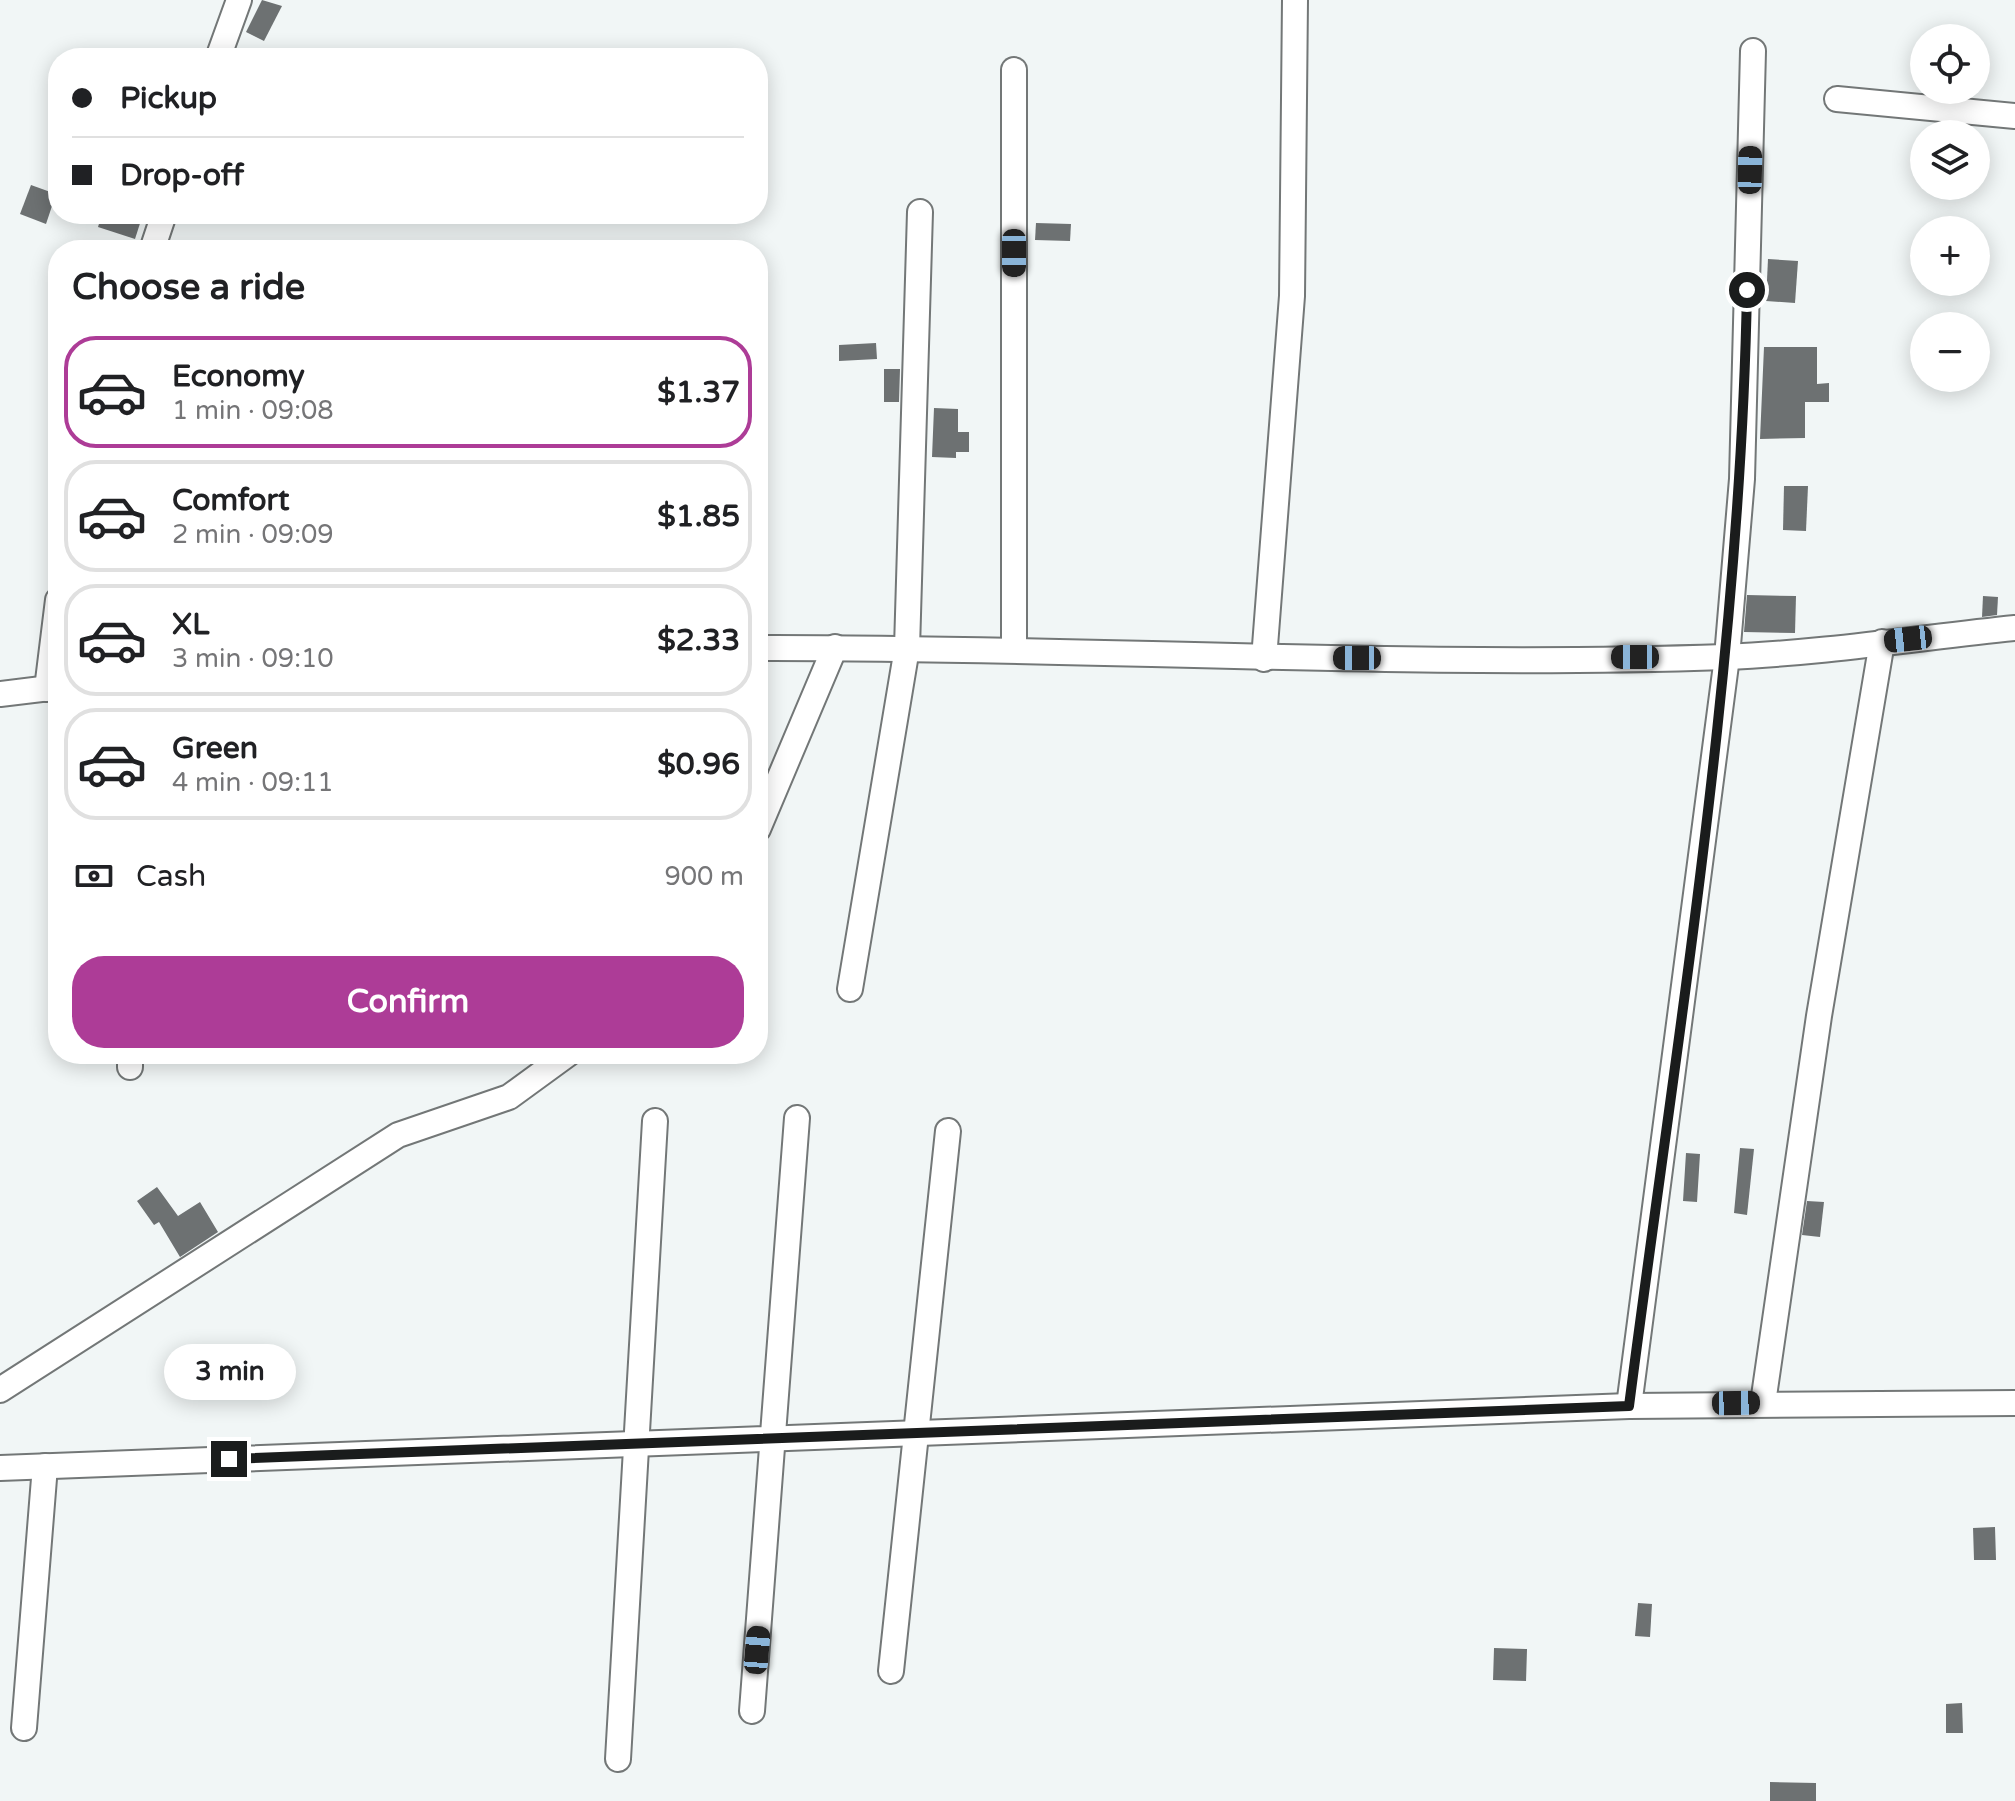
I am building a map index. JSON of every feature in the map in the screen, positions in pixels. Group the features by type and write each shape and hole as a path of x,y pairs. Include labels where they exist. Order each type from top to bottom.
{"street":[{"path":"222,48 239,0"},
{"path":"1264,659 1292,296 1295,0"},
{"path":"1629,1406 1727,657 1742,479 1753,51"},
{"path":"1014,70 1014,649"},
{"path":"1837,99 2015,116"},
{"path":"850,989 907,648 920,212"},
{"path":"768,648 1014,649 1264,659 1727,657 2015,628"},
{"path":"1763,1403 1819,1016 1882,642"},
{"path":"768,805 835,647"},
{"path":"0,694 48,688"},
{"path":"0,1390 398,1135 509,1097 554,1064"},
{"path":"752,1711 797,1118"},
{"path":"618,1759 655,1121"},
{"path":"891,1671 948,1131"},
{"path":"0,1468 1629,1406 2015,1403"},
{"path":"24,1728 45,1466"}],"building":[{"path":"262,0 282,6 264,41 246,32"},
{"path":"31,185 48,191 46,224 20,214"},
{"path":"1036,223 1071,224 1070,241 1035,240"},
{"path":"99,224 140,224 135,239 98,227"},
{"path":"1768,259 1798,261 1795,303 1766,301"},
{"path":"876,343 877,359 839,361 839,345"},
{"path":"1764,347 1817,347 1817,384 1829,383 1829,402 1805,402 1805,438 1760,439"},
{"path":"884,369 900,369 899,402 884,402"},
{"path":"934,408 958,409 958,432 969,432 969,452 956,452 956,458 932,457"},
{"path":"1784,486 1808,486 1806,531 1783,530"},
{"path":"1747,595 1796,596 1795,633 1744,632"},
{"path":"1983,596 1998,597 1997,615 1982,617"},
{"path":"1740,1148 1754,1149 1747,1215 1734,1213"},
{"path":"1686,1153 1700,1154 1697,1202 1683,1201"},
{"path":"157,1187 178,1216 200,1202 218,1232 180,1257 159,1222 154,1225 137,1201"},
{"path":"1807,1201 1824,1202 1820,1237 1802,1235"},
{"path":"1995,1527 1996,1560 1974,1560 1973,1528"},
{"path":"1638,1603 1652,1604 1650,1637 1635,1636"},
{"path":"1494,1648 1527,1649 1526,1681 1493,1680"},
{"path":"1962,1703 1963,1733 1946,1733 1946,1704"},
{"path":"1770,1782 1816,1783 1816,1801 1770,1801"}],"route":[{"path":"229,1459 1629,1406 1727,657 1742,479 1747,290"}]}
